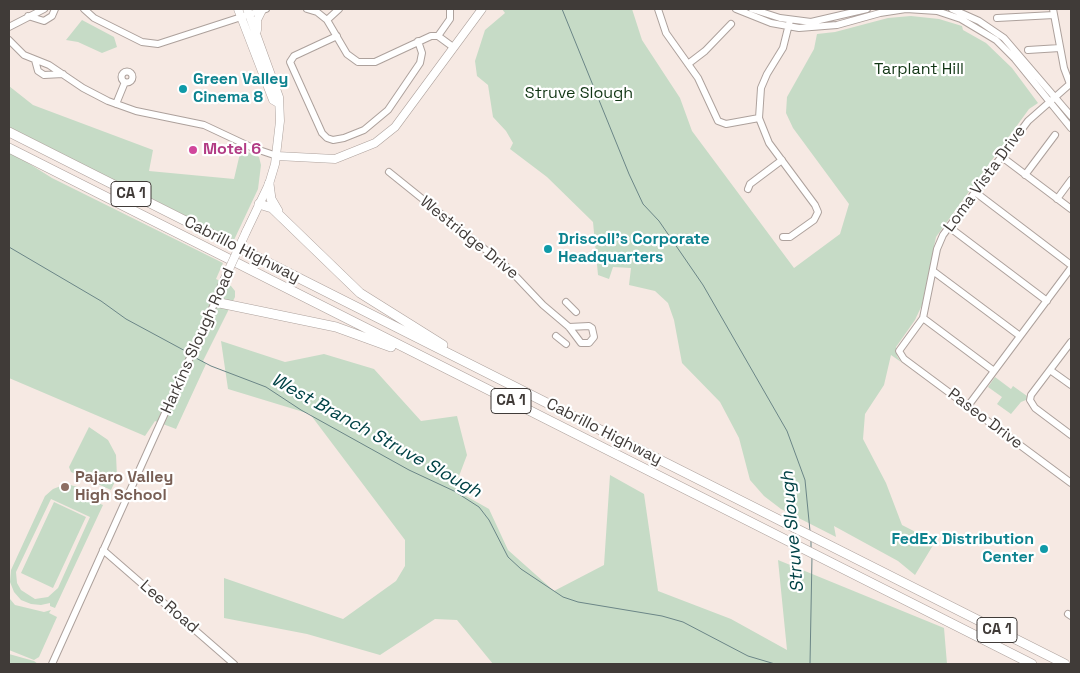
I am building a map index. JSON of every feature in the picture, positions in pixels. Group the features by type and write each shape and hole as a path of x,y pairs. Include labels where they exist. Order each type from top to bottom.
{"highway":[{"name":"Cabrillo Highway","path":"9,132 1065,664"},
{"name":"Cabrillo Highway","path":"9,148 1032,664"},
{"path":"268,184 271,199 276,207 315,249"},
{"path":"259,204 272,208 360,293 484,371"},
{"path":"215,302 343,328 431,366 459,375"}],"main road":[{"path":"277,156 335,159 375,143 395,127 482,9"},
{"path":"256,34 257,20 264,10"},
{"name":"Harkins Slough Road","path":"215,302 268,184 277,156 280,121 279,97 256,34 244,12"},
{"path":"244,12 273,100 278,103"}],"street":[{"path":"9,27 44,9"},
{"path":"28,16 44,21 52,16 55,9"},
{"path":"84,9 94,18 119,31 142,42 154,44 168,42 244,12 264,10"},
{"path":"307,9 317,12 327,20 349,57 364,63 375,62 431,36 438,36 453,47"},
{"path":"327,20 339,9"},
{"path":"438,36 450,19 450,9"},
{"path":"658,9 669,37 700,82 719,122 726,124 758,118"},
{"path":"736,9 761,20 827,26 896,10 922,9 944,13 961,19 996,40 1015,59 1071,128"},
{"path":"752,9 790,23 817,21 867,9"},
{"path":"952,9 974,18 1004,38 1071,116"},
{"path":"997,18 1054,12 1065,71 1071,84"},
{"path":"784,238 790,237 814,220 818,212 815,205 766,138 758,118 761,88 767,74 781,53 790,23"},
{"path":"688,64 705,51 731,24"},
{"path":"337,36 294,56 290,62 321,131 326,138 333,140 364,130 388,110 420,63 422,53 418,41"},
{"path":"9,40 17,50 63,74 88,91 116,104 204,125 253,148 277,156"},
{"path":"1028,50 1060,48"},
{"path":"35,60 38,71 44,75 63,74"},
{"path":"116,104 125,82"},
{"name":"Loma Vista Drive","path":"900,354 901,346 923,318 938,245 948,227 1028,121 1071,84"},
{"path":"1025,175 1055,135"},
{"path":"1002,157 1071,209"},
{"path":"748,189 750,184 782,160"},
{"name":"Westridge Drive","path":"389,172 508,267 543,305 569,327"},
{"path":"1057,199 1071,180"},
{"path":"968,406 1071,266 975,192"},
{"path":"948,227 1047,301"},
{"path":"933,271 1020,336"},
{"name":"Harkins Slough Road","path":"52,664 215,302"},
{"path":"566,302 576,312"},
{"path":"923,318 994,371"},
{"path":"556,336 566,344"},
{"path":"1071,342 1031,395 1030,402 1035,408 1071,435"},
{"name":"Paseo Drive","path":"900,354 1071,484"},
{"path":"1050,370 1071,385"},
{"name":"Lee Road","path":"103,550 234,664"}],"green space":[{"name":"Struve Slough","path":"502,9 632,9 642,40 680,98 692,131 794,268 840,234 849,204 793,128 786,113 787,97 814,49 817,34 835,32 888,18 911,16 939,19 962,26 963,30 986,43 1012,68 1038,103 1029,109 936,237 922,305 915,320 896,347 897,356 901,362 891,355 884,385 865,414 863,439 886,483 902,525 935,542 915,575 898,561 834,526 836,537 781,509 764,496 750,480 739,438 720,402 682,363 674,320 668,303 655,291 629,285 631,268 613,267 609,279 598,275 593,222 547,177 510,149 513,143 506,131 493,117 488,85 477,76 475,61 485,30 505,13"},
{"path":"82,20 114,37 117,47 102,53 78,42 66,40"},
{"path":"9,86 33,105 153,150 149,171 234,179 241,149 259,157 261,165 258,189 234,240 9,127"},
{"path":"9,151 52,178 223,263 216,279 231,286 235,291 235,297 203,361 206,364 176,429 155,421 145,436 9,378"},
{"name":"West Branch Struve Slough","path":"221,341 285,362 324,354 374,369 421,421 457,416 467,455 456,484 459,492 489,509 508,550 554,591 604,565 610,475 644,494 658,591 731,619 787,650 778,560 944,628 947,664 493,664 457,620 435,619 380,655 307,634 224,618 224,578 343,619 396,581 405,566 405,540 310,414 228,389"},
{"path":"995,377 1011,389 1013,386 1027,396 1026,400 1021,402 1011,414 997,404 1002,397 988,387"},
{"path":"89,427 108,440 116,455 117,477 111,490 71,472 69,467"},
{"path":"66,484 82,488 90,494 96,506 98,503 103,505 55,608 50,606 50,603 41,605 31,604 21,600 14,592 10,582 11,570 45,496 53,489","holes":["51,499 90,517 58,588 48,597 35,599 21,590 17,583 16,572"]},
{"path":"54,502 86,517 53,588 21,573"},
{"path":"10,599 15,605 44,612 51,610 49,613 57,617 39,657 34,660 9,650"},
{"path":"9,654 34,661 38,664 9,664"}],"waterway":[{"name":"Struve Slough","path":"562,9 643,204 659,221 703,285 787,431 805,480 810,531"},
{"name":"West Branch Struve Slough","path":"9,247 101,301 126,319 189,353"},
{"name":"West Branch Struve Slough","path":"194,357 211,366 266,387 301,410 409,470 454,491 479,507 489,520 508,557 521,569 563,597 578,602 662,616 683,622 748,656 775,664"},
{"name":"Struve Slough","path":"811,540 811,548"},
{"name":"Struve Slough","path":"810,664 812,557"}],"place":[{"name":"Green Valley Cinema 8","path":"183,89"},
{"name":"Motel 6","path":"193,150"},
{"name":"Driscoll's Corporate Headquarters","path":"548,249"},
{"name":"Pajaro Valley High School","path":"65,487"},
{"name":"FedEx Distribution Center","path":"1044,549"}],"park label":[{"name":"Tarplant Hill","path":"919,70"}]}
